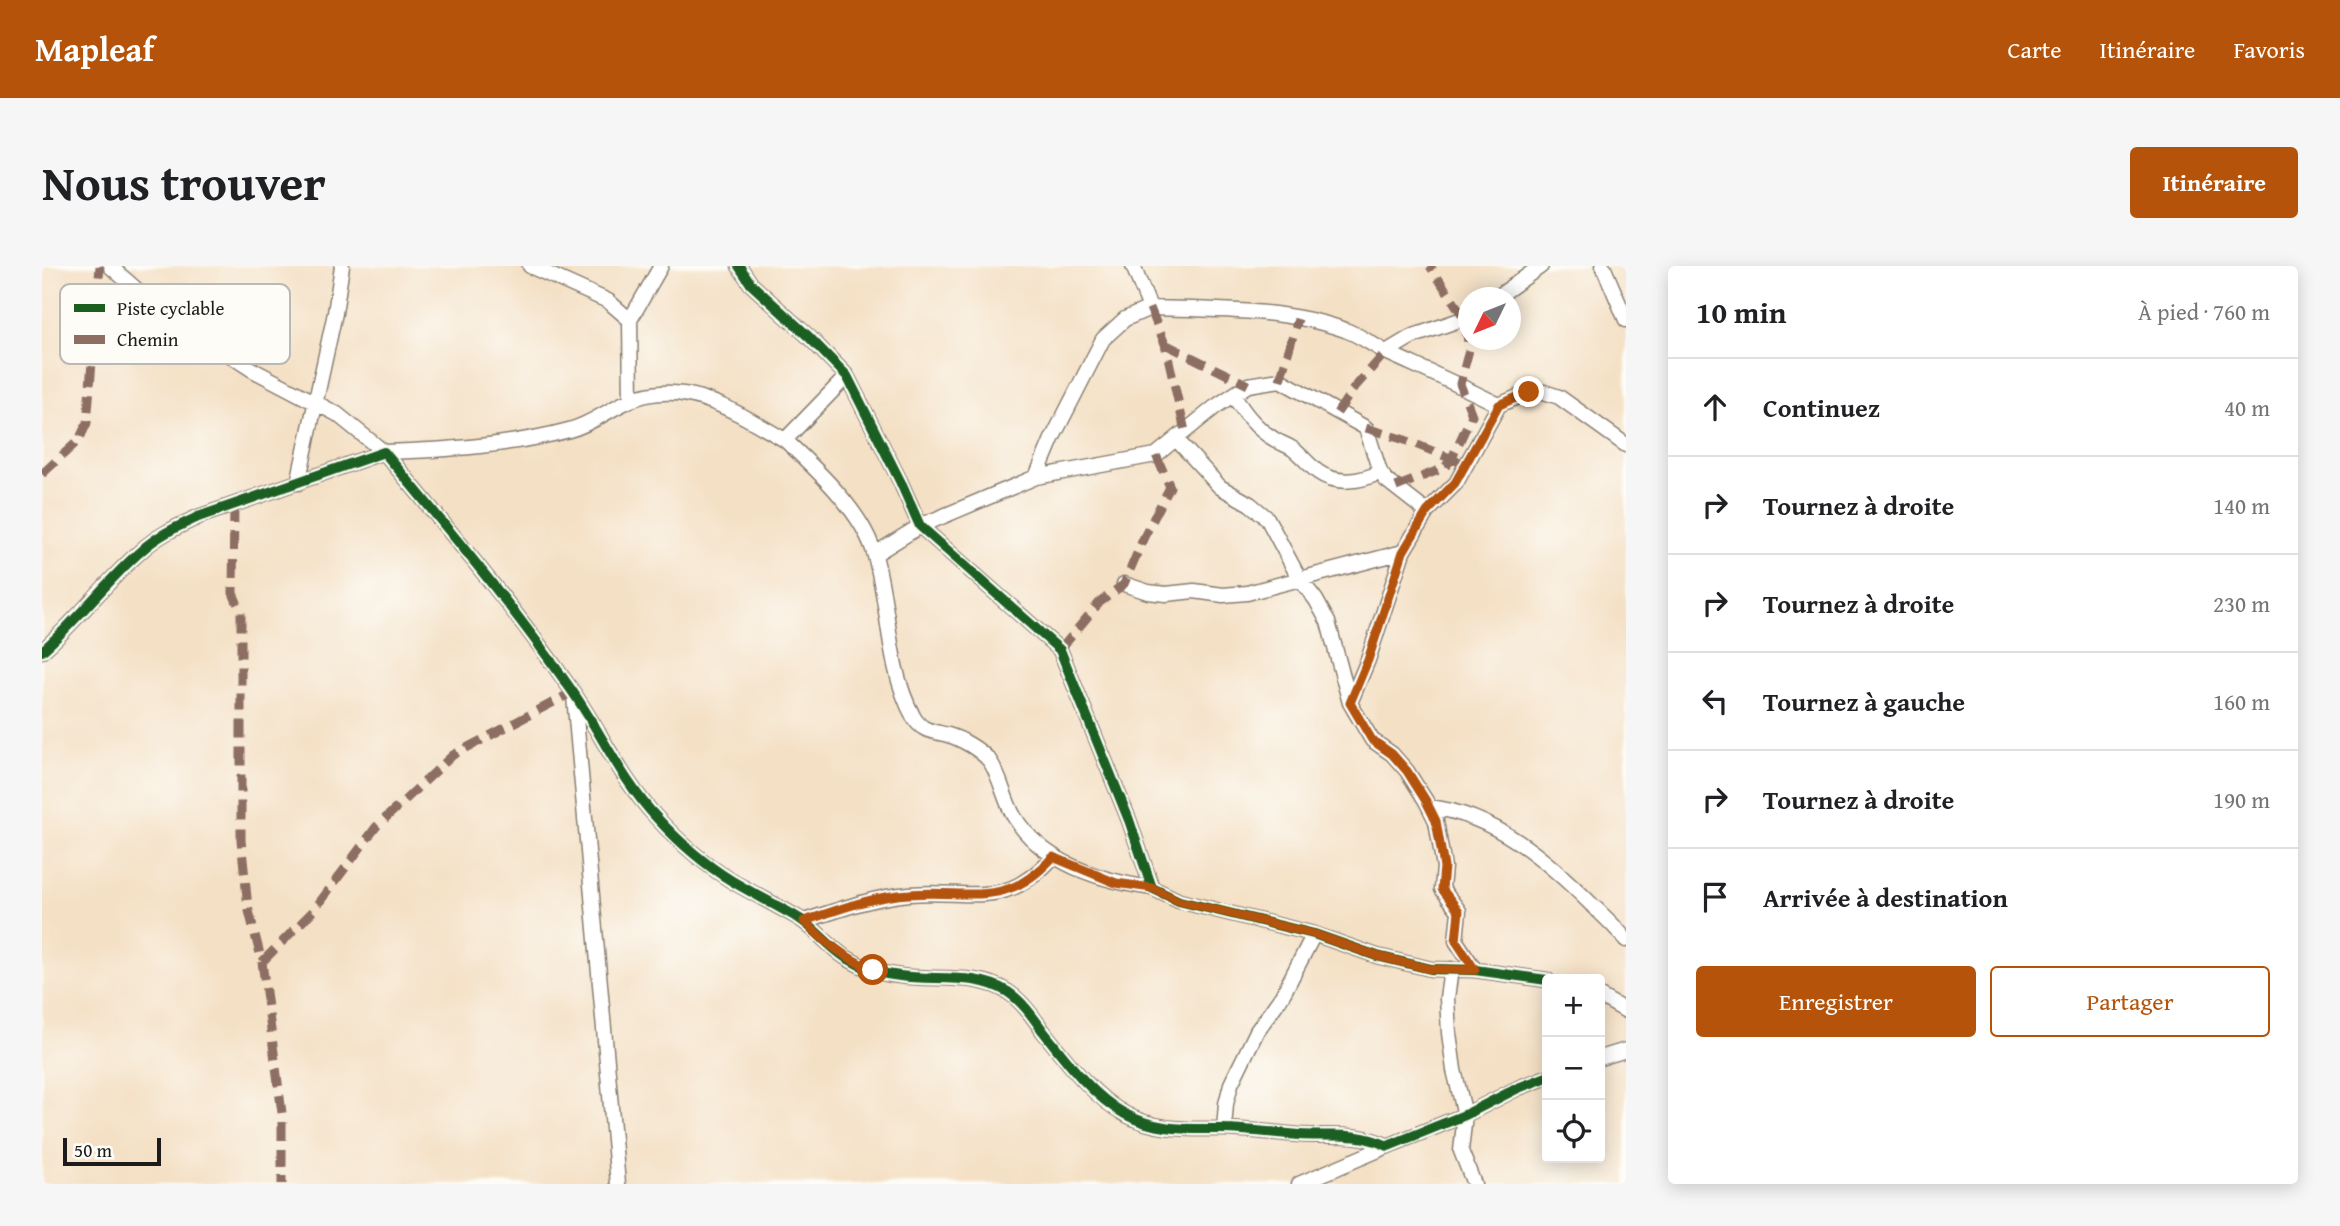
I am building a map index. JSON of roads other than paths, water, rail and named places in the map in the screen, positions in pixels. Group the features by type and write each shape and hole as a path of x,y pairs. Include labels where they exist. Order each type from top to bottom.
{"street":[{"path":"110,266 130,284"},
{"path":"298,483 335,313 341,266"},
{"path":"530,266 608,301 630,320"},
{"path":"631,400 630,320 661,266"},
{"path":"739,266 751,284 847,376 920,526 1060,650 1129,820 1152,888"},
{"path":"1133,266 1150,308"},
{"path":"1511,287 1541,266"},
{"path":"1605,268 1626,320"},
{"path":"1036,477 1052,439 1103,339 1125,319 1150,308 1242,311 1298,318 1347,330 1386,352 1460,384 1499,405"},
{"path":"1386,352 1411,337 1458,321"},
{"path":"243,364 315,402 356,428 384,452 487,576 573,692 622,771 663,825 691,852 729,879 804,921 827,944 847,958 873,970 902,977 980,982 1002,988 1024,1007 1071,1065 1097,1092 1125,1114 1154,1126 1182,1130 1347,1134 1371,1138 1388,1146"},
{"path":"785,440 847,376"},
{"path":"875,554 920,526 1036,477 1156,455 1248,385 1280,380 1366,429 1380,472 1386,480 1427,512"},
{"path":"1350,703 1368,660 1403,552 1427,512 1455,483 1499,405 1529,392 1544,392 1559,397 1626,445"},
{"path":"42,651 62,634 142,549 169,531 198,517 384,452 475,447 571,430 601,418 631,400 669,393 700,397 726,406 785,440 830,482 858,522 875,554 901,688 914,719 921,728 969,744 989,761 1014,817 1032,842 1053,857 1116,883 1152,888 1179,901 1314,934 1377,956 1431,969 1475,970 1542,980"},
{"path":"1233,395 1246,415 1258,426 1272,438 1292,448 1319,473 1333,480 1353,481 1380,472"},
{"path":"1175,439 1220,487 1251,504 1267,519 1299,578 1316,600 1328,622 1350,703 1372,740 1400,763 1436,821 1444,867 1442,889 1459,911 1456,941 1475,970"},
{"path":"1124,584 1148,592 1166,594 1194,591 1223,595 1247,593 1403,552"},
{"path":"573,692 618,1184"},
{"path":"1429,807 1443,808 1484,823 1524,844 1570,883 1626,940"},
{"path":"804,921 855,905 909,894 992,894 1035,877 1053,857"},
{"path":"1224,1129 1231,1084 1257,1031 1286,990 1314,934"},
{"path":"1451,969 1447,998 1449,1033 1454,1070 1465,1115 1461,1151 1474,1184"},
{"path":"1605,999 1626,1011"},
{"path":"1605,1056 1626,1050"},
{"path":"1298,1184 1465,1115 1542,1079"}]}
